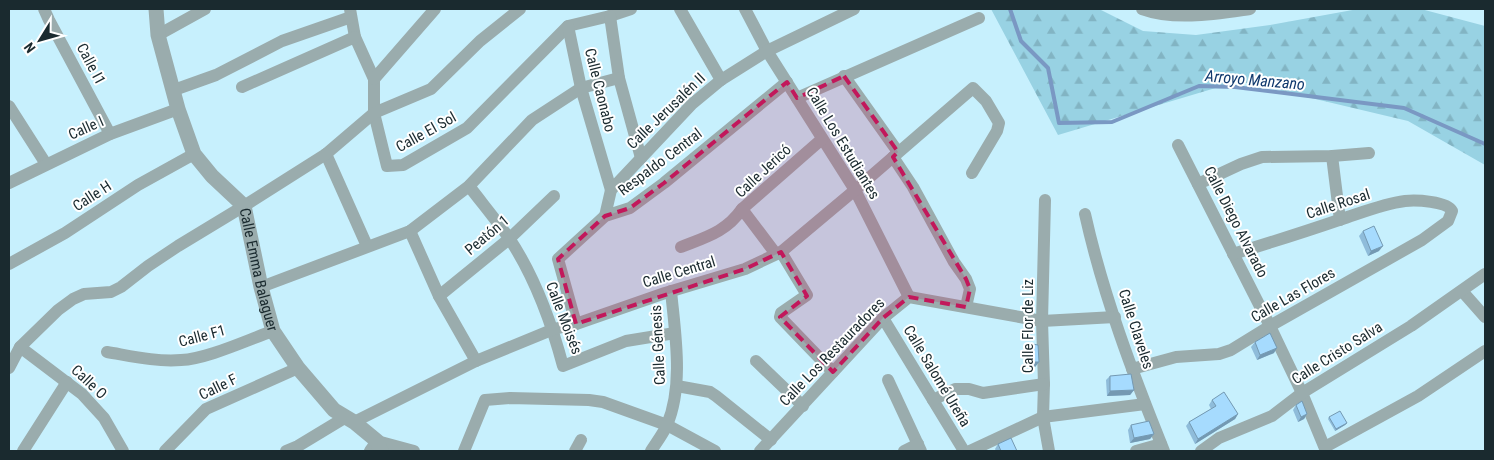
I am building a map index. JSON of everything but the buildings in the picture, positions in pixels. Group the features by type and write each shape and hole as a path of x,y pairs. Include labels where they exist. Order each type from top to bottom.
{"street":[{"name":"Calle I1","path":"44,9 110,134"},
{"name":"Calle Emma Balaguer","path":"156,9 158,35 178,109 194,154 212,176 244,206 261,287 273,331 298,368 334,410 350,420 376,448"},
{"path":"158,35 205,9"},
{"path":"374,80 435,9"},
{"path":"9,368 20,347 58,310 84,294 111,292 122,287 148,266 178,246 326,154 374,112 431,89 480,41 520,9"},
{"path":"568,26 631,9"},
{"path":"680,9 721,80"},
{"name":"Calle Los Estudiantes","path":"745,9 767,52 855,190 909,297"},
{"name":"Calle Jerusalén II","path":"611,190 692,104 721,80 767,52 854,9"},
{"path":"1142,9 1153,13 1200,16 1250,9"},
{"path":"174,90 216,75 282,41 350,13"},
{"name":"Calle El Sol","path":"350,13 355,37 374,80 374,112 387,166 403,165 467,128 568,26"},
{"path":"610,16 619,78 641,158"},
{"path":"797,98 979,18"},
{"name":"Calle Caonabo","path":"568,26 582,88 611,190"},
{"path":"242,88 355,37"},
{"path":"844,76 895,154 954,262 966,279 970,288 966,307"},
{"path":"261,287 410,231 469,186 532,120 582,88 619,78"},
{"name":"Respaldo Central","path":"576,324 558,259 605,216 630,208 664,184 786,82"},
{"name":"Calle Central","path":"286,451 476,361 554,329 576,324 671,291 746,269 779,253 973,88 986,101 999,123 997,131 972,173"},
{"path":"9,106 46,164"},
{"name":"Calle I","path":"9,182 110,134 178,109"},
{"name":"Calle Jericó","path":"822,139 742,209 779,253 807,295 781,313 780,317 834,372"},
{"name":"Calle Diego Alvarado","path":"1178,145 1270,326 1302,393 1325,449"},
{"path":"1198,184 1241,164 1262,158 1369,153"},
{"name":"Calle H","path":"9,264 65,233 138,185 194,154"},
{"path":"326,154 367,246"},
{"path":"1332,156 1340,220"},
{"name":"Calle Moisés","path":"469,186 510,239 539,292 554,329 563,366 626,341 675,333"},
{"path":"605,216 611,190"},
{"name":"Peatón 1","path":"439,296 510,239 554,196"},
{"name":"Calle Flor de Liz","path":"1045,200 1042,322 1043,417 1049,451"},
{"name":"Calle Rosal","path":"1233,254 1364,211 1406,201 1444,204 1452,210"},
{"path":"681,247 725,228 742,209"},
{"name":"Calle Las Flores","path":"1132,369 1176,357 1219,354 1231,350 1422,240 1448,221 1452,210"},
{"name":"Calle Claveles","path":"1085,214 1091,242 1132,369 1162,448"},
{"path":"410,231 439,296 476,361"},
{"name":"Calle Cristo Salva","path":"1201,451 1219,438 1272,416 1302,393 1411,326 1485,274"},
{"name":"Calle Génesis","path":"651,451 667,425 677,386 671,291"},
{"path":"1462,291 1485,318"},
{"path":"909,297 1042,322 1115,317"},
{"name":"Calle Los Restauradores","path":"760,451 882,318 909,297"},
{"name":"Calle Salomé Ureña","path":"882,318 964,451"},
{"name":"Calle F1","path":"107,352 163,361 183,360 198,357 273,331"},
{"name":"Calle O","path":"20,347 82,394 104,418 123,451"},
{"path":"1325,449 1418,396 1485,351"},
{"path":"756,361 802,406"},
{"name":"Calle F","path":"165,451 206,409 298,368"},
{"path":"888,380 920,448 904,451"},
{"path":"23,451 67,382"},
{"path":"933,400 955,388 983,393 1044,384"},
{"path":"677,386 710,392 771,440"},
{"path":"464,451 485,400 510,398 589,400 623,408 667,425 715,451"},
{"path":"970,451 1043,417 1145,404"},
{"path":"376,448 414,451"},
{"path":"1136,451 1162,448"}],"highlighted area":[{"path":"844,76 898,152 893,157 966,279 970,289 966,307 909,297 883,318 833,372 780,317 807,296 781,252 745,269 576,324 558,259 605,216 630,208 664,183 787,82 797,98"}],"green space":[{"path":"991,9 1099,9 1143,31 1196,35 1270,25 1358,9 1421,9 1485,26 1485,165 1408,121 1239,81 1058,135"}],"waterway":[{"name":"Arroyo Manzano","path":"1010,9 1021,41 1048,68 1059,123 1112,122 1199,86 1235,87 1404,108 1485,144"}]}
